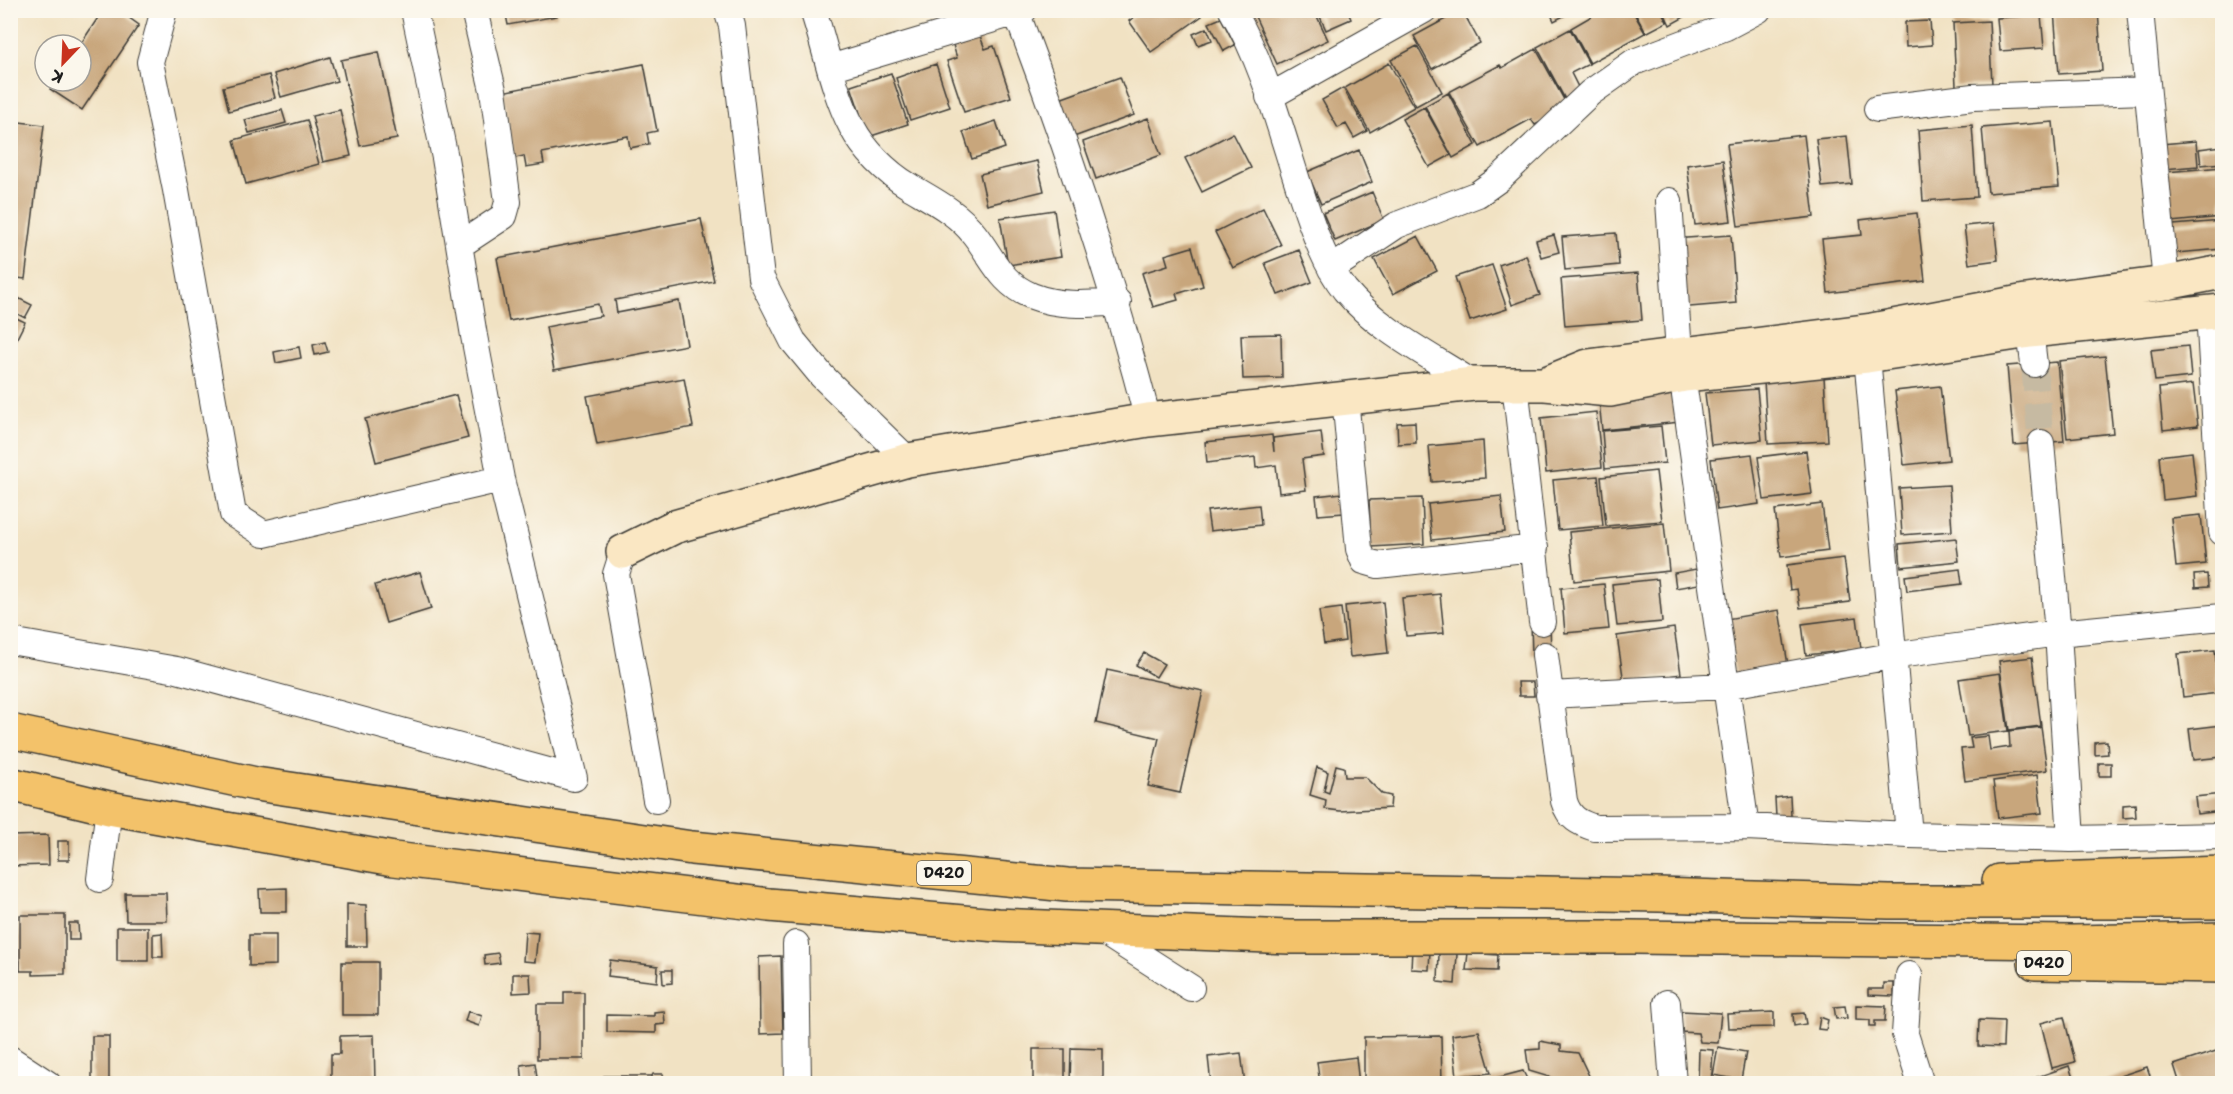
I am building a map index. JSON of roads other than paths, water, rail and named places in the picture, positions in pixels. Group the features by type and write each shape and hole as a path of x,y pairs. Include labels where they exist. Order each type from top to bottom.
{"highway":[{"name":"D420","path":"10,731 256,784 692,848 1067,885 1647,894 1889,902 1950,883 2223,873"},
{"name":"D420","path":"10,784 109,808 384,857 769,905 963,922 1289,937 1868,939 1958,960 2223,966"},
{"path":"1889,902 2223,902"},
{"path":"1868,939 2072,942 2223,939"}],"street":[{"path":"165,10 150,63 177,190 233,514 264,534 501,479"},
{"path":"10,641 177,670 574,778 501,479 446,158 414,10"},
{"path":"460,245 504,216 508,202 493,90 474,10"},
{"path":"727,10 732,26 761,278 793,341 822,376 908,460"},
{"path":"813,10 830,68 852,128 871,154 906,185 941,203 974,234 995,267 1013,287 1050,302 1084,304 1118,302"},
{"path":"1232,10 1269,97 1318,242 1331,269 1364,310 1397,335 1474,384"},
{"path":"1269,97 1424,10"},
{"path":"1331,269 1397,225 1478,194 1499,179 1590,93 1634,62 1726,27 1758,10"},
{"path":"2140,10 2145,91 2166,283"},
{"path":"830,68 1021,12 1118,302 1148,420"},
{"path":"1876,109 1973,97 2145,91"},
{"path":"1669,201 1681,364 1746,827"},
{"path":"656,800 616,574 623,552 674,527 908,460 1148,420 1474,384 1530,384 1588,366 1867,356 2166,283 2223,273"},
{"path":"1681,364 1872,330 2028,316 2216,311 2223,532"},
{"path":"2028,316 2034,364"},
{"path":"1867,356 1891,656 1909,835"},
{"path":"1530,384 1535,548 1542,622"},
{"path":"1345,397 1359,549 1364,561 1378,565 1535,548"},
{"path":"2041,443 2058,633 2071,839"},
{"path":"1549,695 1725,687 1891,656 2058,633 2223,617"},
{"path":"1545,655 1564,801 1567,812 1579,823 1610,830 1746,827 1909,835 2071,839 2223,836"},
{"path":"100,879 109,808"},
{"path":"1099,929 1191,988"},
{"path":"796,944 798,1083"},
{"path":"1909,975 1905,1034 1921,1083"},
{"path":"1667,1003 1673,1083"},
{"path":"10,1059 48,1083"}],"tunnel":[{"path":"2034,364 2041,443"}]}
